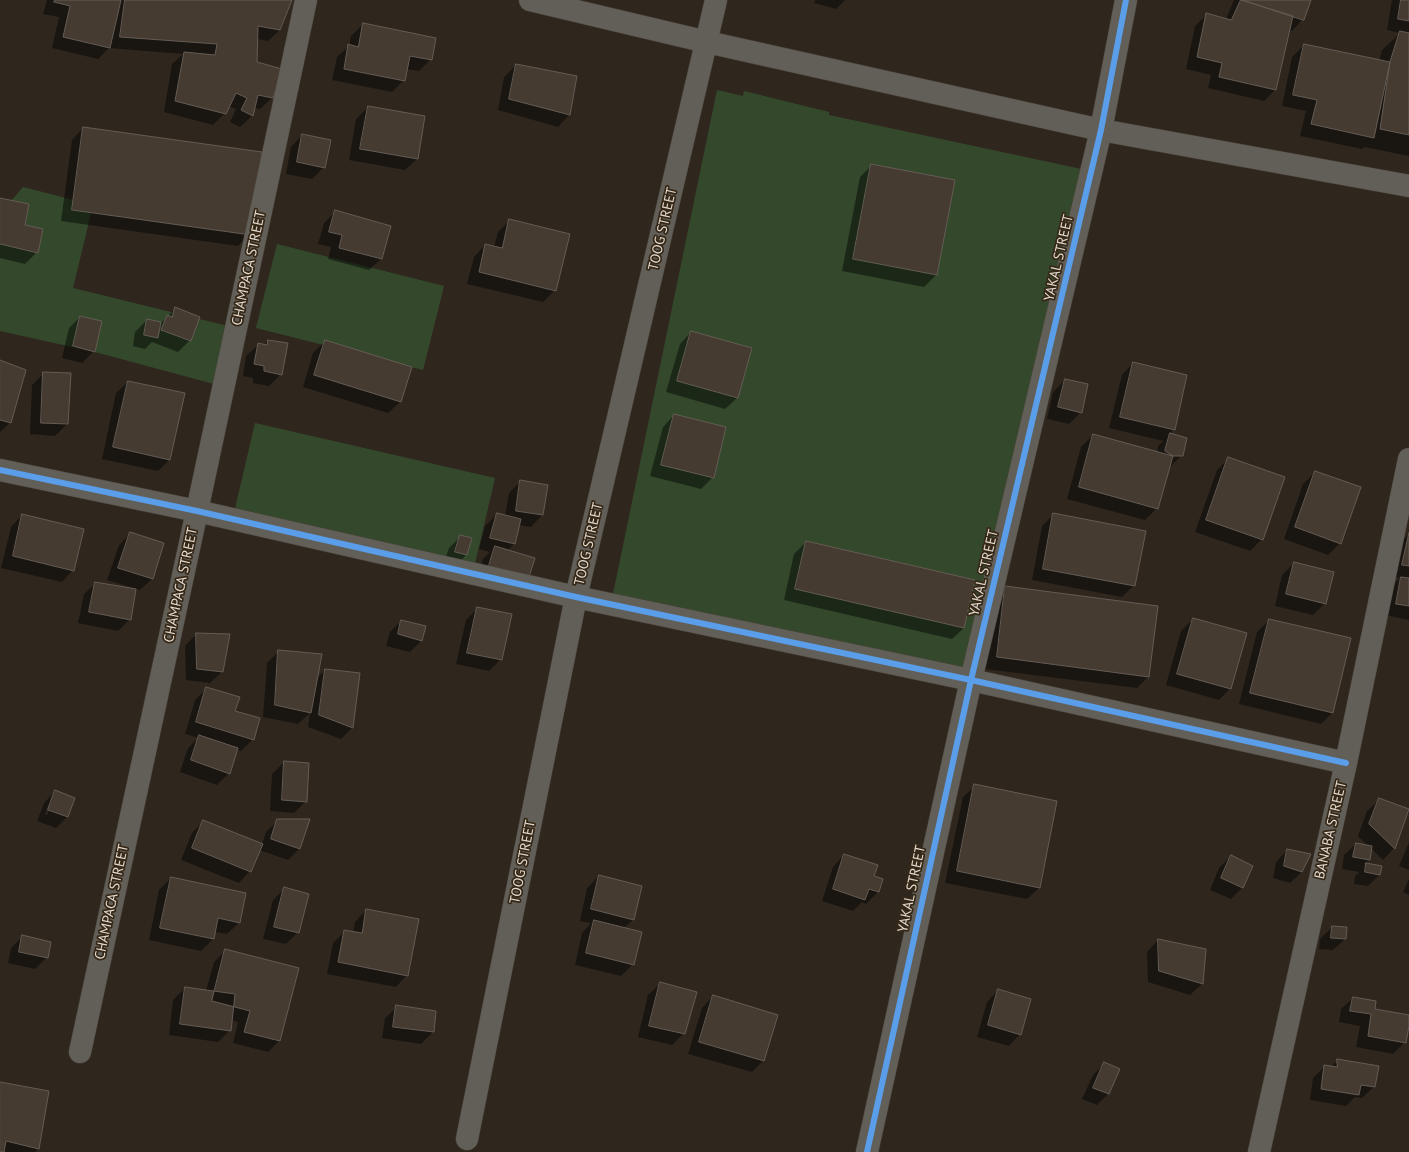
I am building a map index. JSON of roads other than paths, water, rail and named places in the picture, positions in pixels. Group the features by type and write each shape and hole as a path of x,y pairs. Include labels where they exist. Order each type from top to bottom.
{"street":[{"name":"CHAMPACA STREET","path":"80,1052 306,0"},
{"path":"530,0 707,42 1101,130 1409,186"},
{"name":"TOOG STREET","path":"467,1139 576,597 716,0"},
{"name":"YAKAL STREET","path":"866,1152 971,680 1101,130 1126,0"},
{"name":"BANABA STREET","path":"1259,1152 1346,763 1409,459"},
{"path":"0,470 197,511 576,597 971,680 1346,763"}]}
